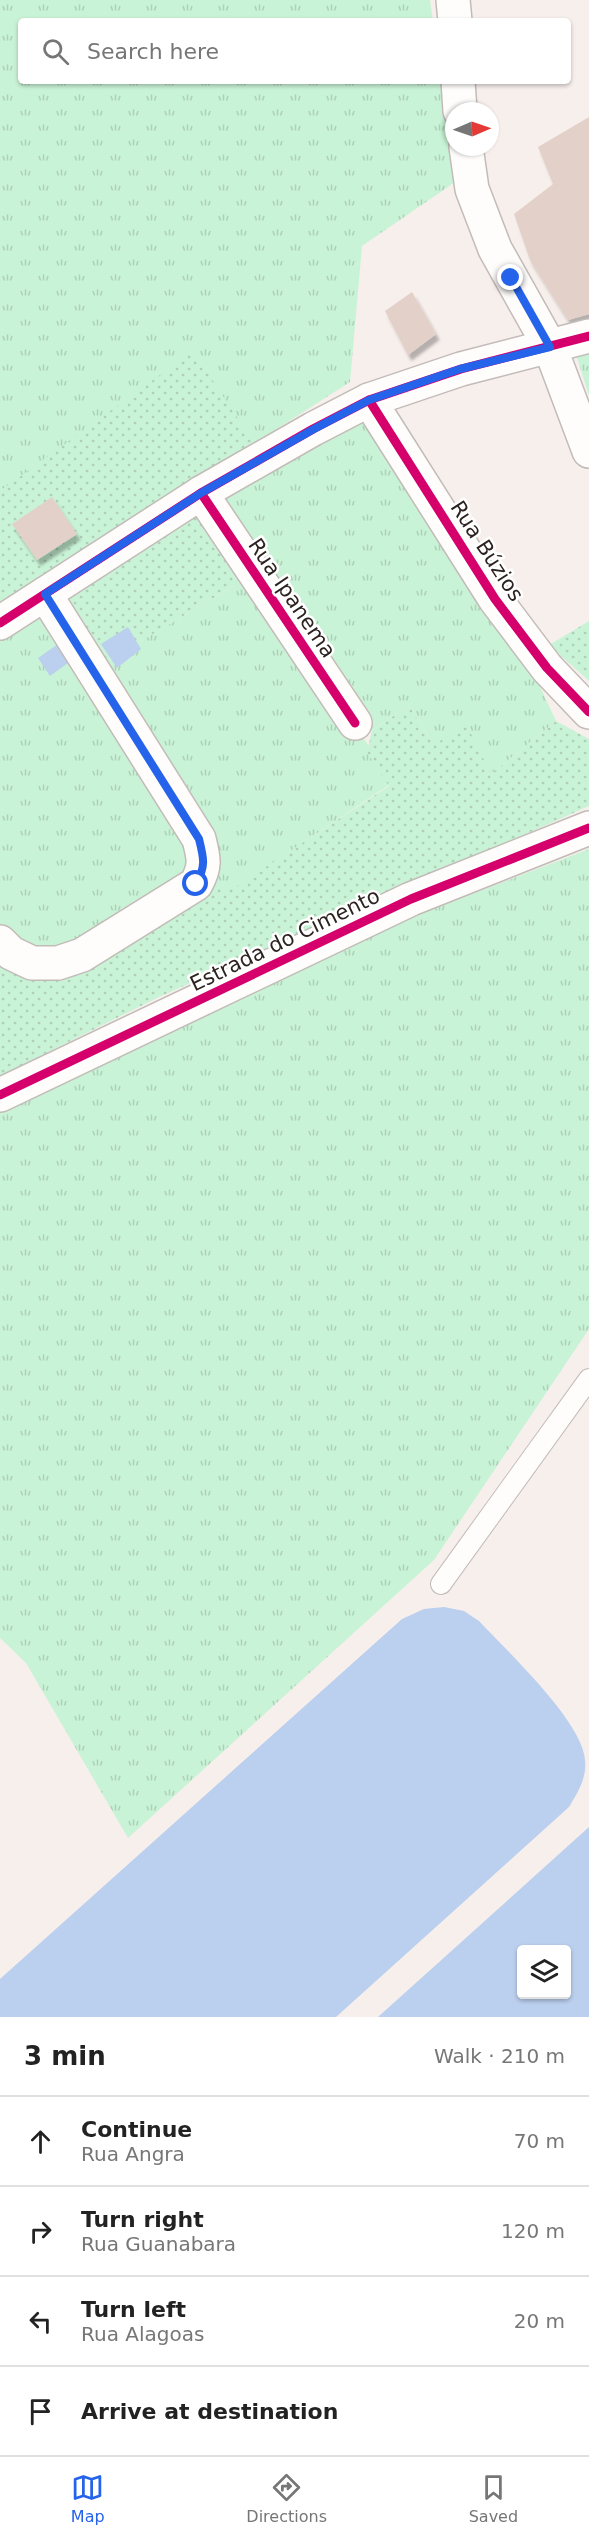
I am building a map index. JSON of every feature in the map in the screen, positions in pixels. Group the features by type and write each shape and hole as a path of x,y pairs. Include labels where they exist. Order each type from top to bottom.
{"street":[{"path":"453,0 455,18"},
{"path":"458,84 459,102"},
{"path":"467,156 472,189 495,249 550,347 589,451"},
{"path":"0,623 201,493 369,400 460,369 589,336"},
{"name":"Rua Búzios","path":"369,400 495,599 547,668 589,712"},
{"name":"Rua Ipanema","path":"201,493 355,723"},
{"path":"0,942 11,953 32,963 58,963 82,956 196,884 203,871 204,858 199,839 45,594"},
{"name":"Estrada do Cimento","path":"0,1095 411,899 589,828"}],"lane":[{"path":"441,1584 589,1379"}],"green space":[{"path":"0,0 430,0 433,18 18,18 18,84 440,84 445,120 445,156 454,156 461,178 362,246 350,382 0,607"},
{"path":"589,341 589,396 573,345"},
{"path":"193,351 258,449 0,616 0,491"},
{"path":"368,406 537,680 556,721 491,774 434,745 409,706 372,730 361,729 210,503"},
{"path":"200,500 250,576 96,668 52,597"},
{"path":"250,576 369,746 368,753 389,785 234,889 213,889 207,840 96,668"},
{"path":"42,605 200,871 44,960 0,932 0,633"},
{"path":"589,621 589,681 549,645"},
{"path":"409,706 434,745 466,724 491,774 556,721 589,739 589,806 159,997 0,1076 0,953 26,977 66,979 213,889 234,888 389,786 367,752 372,730"},
{"path":"589,849 589,1329 434,1560 128,1838 26,1663 0,1638 0,1105 428,911"}],"water":[{"path":"128,627 141,649 117,668 101,644"},
{"path":"61,642 72,660 50,676 38,658"},
{"path":"444,1607 464,1611 479,1621 542,1688 572,1726 581,1744 585,1773 569,1807 336,2017 0,2017 0,1979 402,1619 424,1609"},
{"path":"589,1827 589,2017 378,2017"}],"building":[{"path":"589,117 589,314 568,320 530,260 514,214 553,184 538,147"},
{"path":"412,292 436,334 408,355 385,311"},
{"path":"52,497 77,534 37,560 12,524"}],"cycle path":[{"path":"0,623 201,493 369,400 461,369 589,336"},
{"path":"369,400 495,599 547,668 589,712"},
{"path":"201,493 355,723"},
{"path":"0,1095 411,899 589,828"}],"route":[{"path":"196,884 203,871 204,858 199,839 45,594 201,493 369,400 460,369 550,347 511,278"}]}
